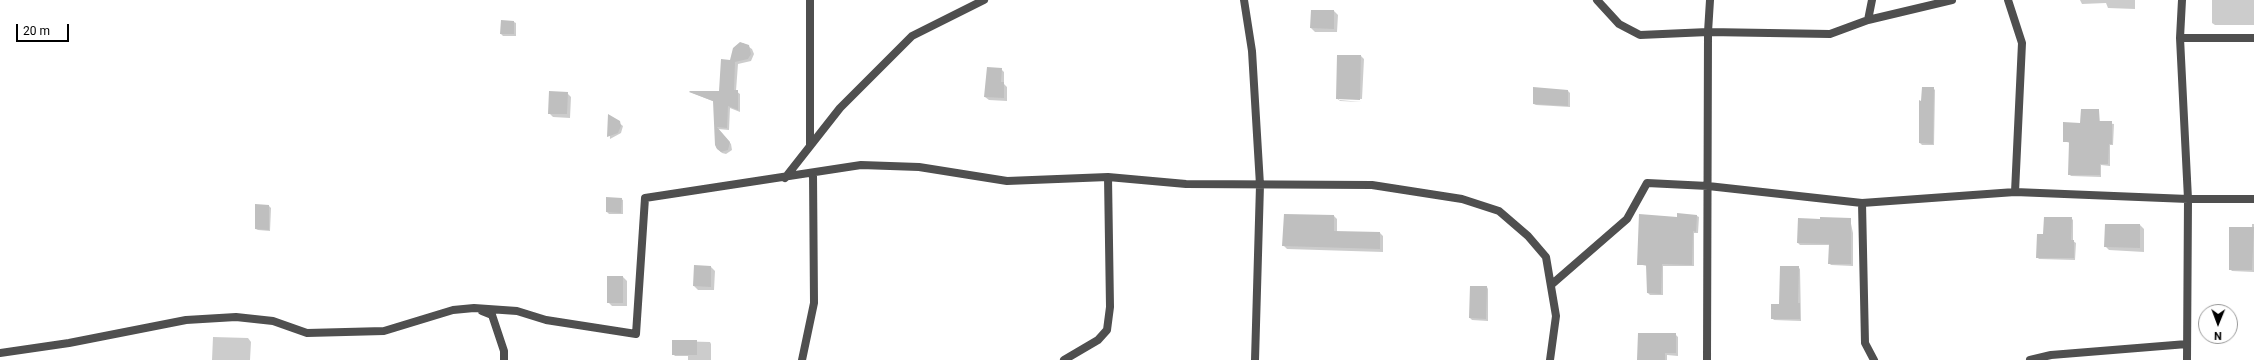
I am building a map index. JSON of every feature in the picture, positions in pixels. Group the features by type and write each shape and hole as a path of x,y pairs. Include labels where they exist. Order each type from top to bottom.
{"street":[{"path":"810,0 810,146"},
{"path":"785,178 840,108 912,36 984,0"},
{"path":"1244,0 1252,51 1260,185 1255,360"},
{"path":"1596,0 1619,24 1640,35 1708,32 1830,34 1868,20 1952,0"},
{"path":"1707,360 1708,32 1710,0"},
{"path":"1868,20 1872,0"},
{"path":"2008,0 2022,42 2015,192"},
{"path":"2182,0 2180,38 2188,200 2186,360"},
{"path":"2180,38 2254,38"},
{"path":"0,353 70,343 186,320 236,317 273,321 307,333 384,331 453,310 474,308 517,311 546,320 636,334 645,198 785,178 861,165 919,167 1007,181 1108,177 1186,184 1372,185 1462,199 1499,211 1528,236 1546,257 1556,316 1550,360"},
{"path":"802,360 814,303 813,172"},
{"path":"1064,360 1098,340 1107,330 1110,307 1108,177"},
{"path":"1551,285 1627,219 1647,183 1708,186 1862,203 2015,192 2188,200 2254,199"},
{"path":"1862,203 1865,343 1874,360"},
{"path":"474,308 492,315 504,351 504,360"},
{"path":"2030,360 2051,355 2187,344"}],"building":[{"path":"1311,10 1334,10 1334,29 1310,28"},
{"path":"501,20 514,21 514,34 500,34"},
{"path":"740,42 749,45 751,54 748,59 735,62 734,90 738,90 738,110 728,106 727,128 717,127 730,142 728,150 721,152 715,145 713,101 689,92 719,91 721,59 730,60 733,48"},
{"path":"1337,55 1361,55 1360,100 1336,99"},
{"path":"987,67 1002,68 1001,82 1004,82 1004,98 984,97"},
{"path":"1533,87 1568,90 1568,106 1533,104"},
{"path":"1922,87 1934,87 1933,144 1919,143 1919,100 1921,101"},
{"path":"549,91 568,92 567,114 548,114"},
{"path":"2081,109 2099,109 2099,121 2112,121 2112,144 2109,144 2108,164 2100,164 2100,175 2068,175 2069,142 2063,142 2063,122 2080,123"},
{"path":"608,114 620,121 621,126 618,133 607,137"},
{"path":"606,197 622,198 621,213 606,212"},
{"path":"255,204 269,205 269,230 255,229"},
{"path":"1677,213 1697,215 1696,232 1693,231 1692,265 1662,264 1661,294 1647,293 1646,265 1637,265 1639,214 1677,217"},
{"path":"1284,214 1334,215 1334,231 1380,232 1380,249 1282,246"},
{"path":"1820,217 1851,218 1851,264 1828,264 1829,244 1797,243 1798,218 1820,219"},
{"path":"2044,217 2072,217 2071,240 2074,240 2074,258 2036,258 2037,234 2043,234"},
{"path":"2105,224 2140,224 2140,248 2104,247"},
{"path":"2229,227 2254,227 2252,270 2229,270"},
{"path":"694,265 711,266 711,287 693,286"},
{"path":"1780,266 1799,266 1798,303 1800,303 1800,319 1771,319 1771,304 1779,304"},
{"path":"607,276 623,276 623,303 607,303"},
{"path":"1470,286 1487,286 1486,319 1469,318"},
{"path":"1638,333 1676,333 1676,353 1665,353 1665,360 1637,360"},
{"path":"672,340 697,340 697,355 672,355"}]}
